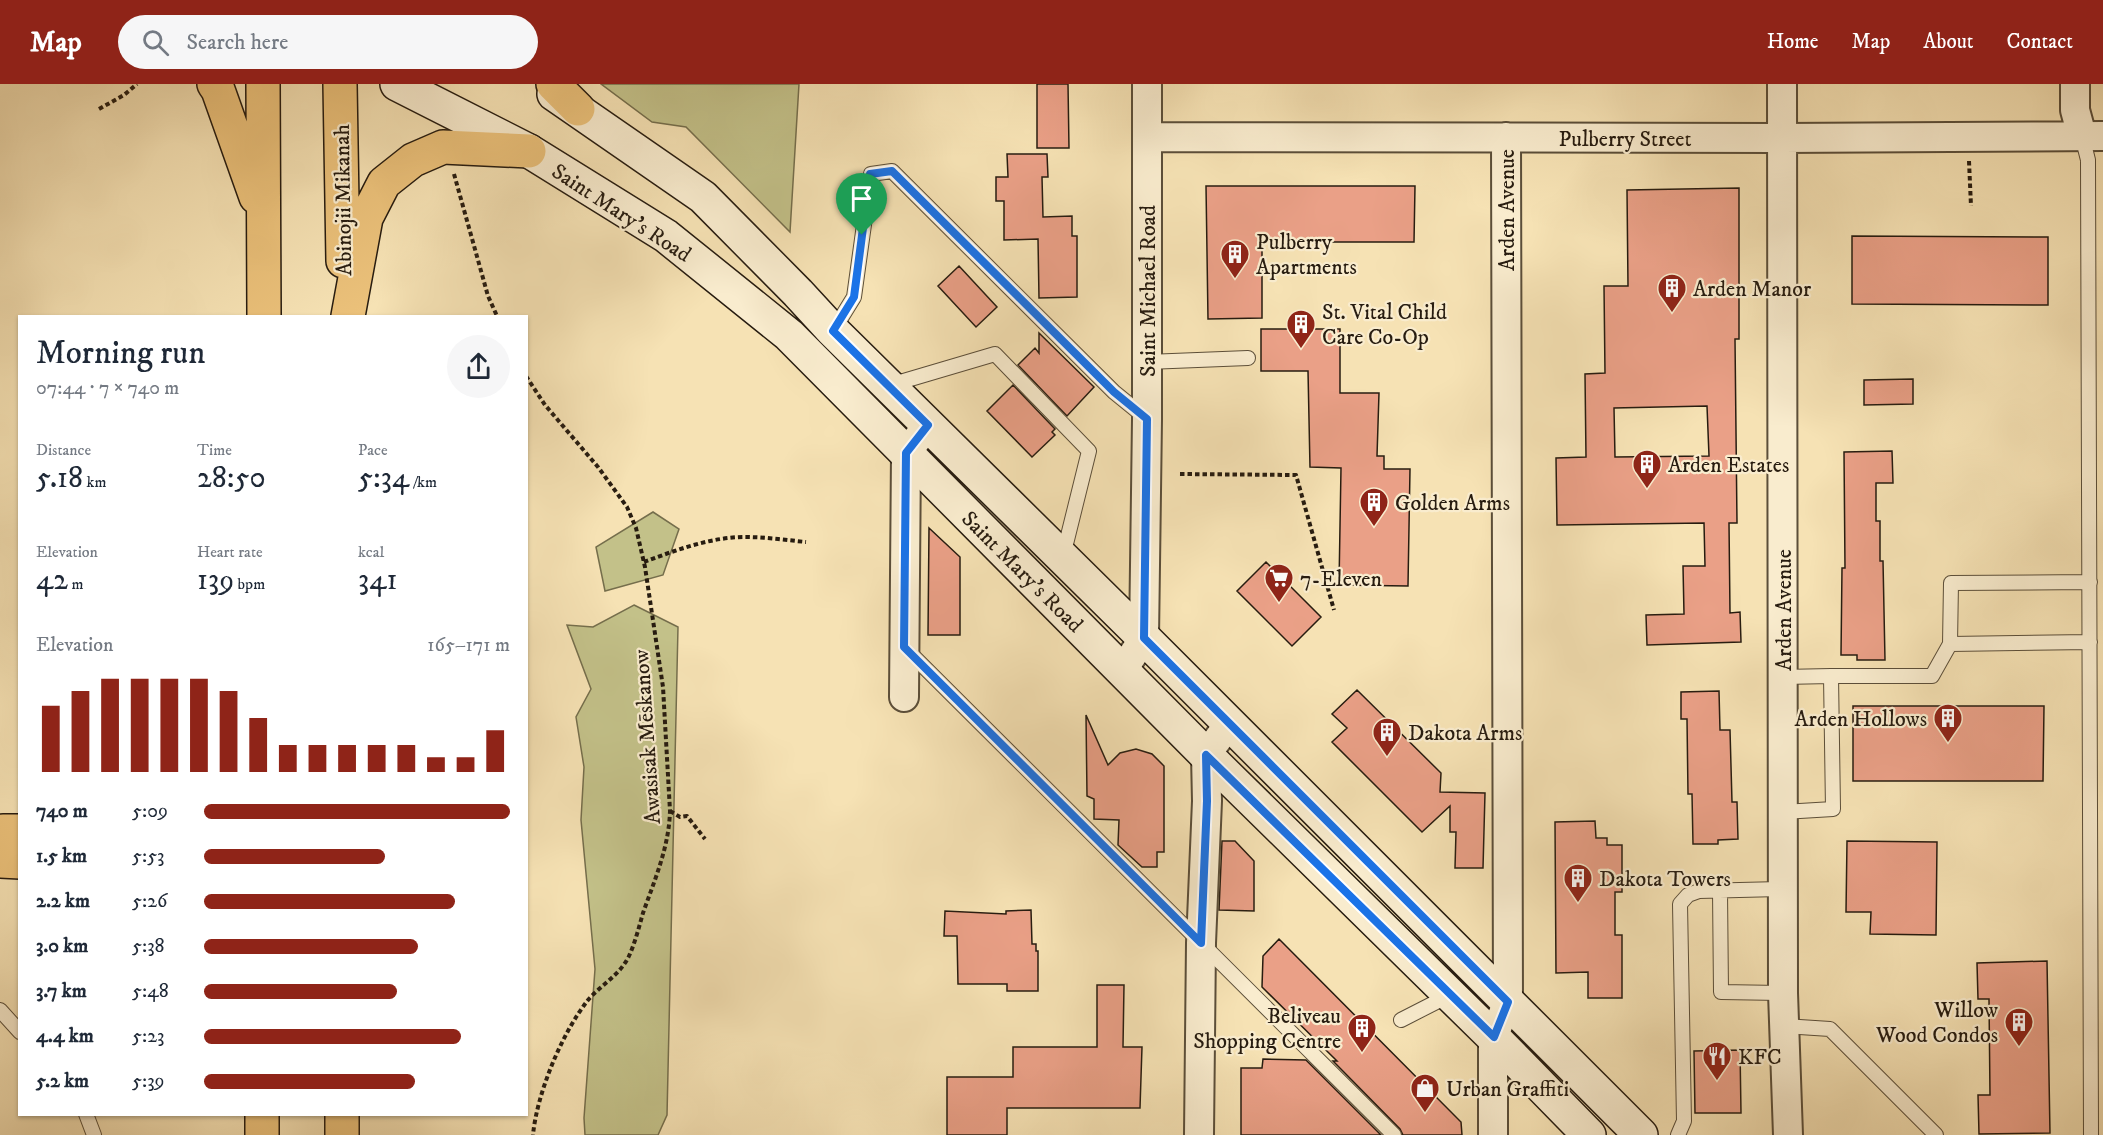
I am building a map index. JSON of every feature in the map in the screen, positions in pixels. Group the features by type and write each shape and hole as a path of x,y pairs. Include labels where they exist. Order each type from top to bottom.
{"main road":[{"path":"214,84 265,222"},
{"path":"263,84 264,315"},
{"name":"Abinojii Mikanah","path":"340,84 346,315"},
{"name":"Saint Mary’s Road","path":"398,84 529,151 666,236 789,335 1122,671 1494,1037 1589,1135"},
{"name":"Saint Mary’s Road","path":"537,84 578,109 703,197 833,331 1641,1135"},
{"path":"553,84 578,109"},
{"path":"346,315 366,218 384,183 413,160 443,147 529,151"},
{"path":"0,833 18,831"},
{"path":"0,861 18,862"},
{"path":"262,1116 262,1135"},
{"path":"342,1116 342,1135"}],"street":[{"name":"Saint Michael Road","path":"1144,638 1147,419 1147,84"},
{"name":"Arden Avenue","path":"1782,84 1783,993 1788,1135"},
{"path":"2075,84 2075,110 2092,136"},
{"name":"Pulberry Street","path":"1147,137 2092,136"},
{"name":"Arden Avenue","path":"1506,138 1508,1002"},
{"path":"904,697 906,453 928,425"},
{"path":"1122,671 1144,638"},
{"path":"1199,1135 1201,943 1207,801 1206,755 1229,724"},
{"path":"1493,1135 1494,1037 1508,1002"}],"lane":[{"path":"2091,1135 2088,160 2092,136"},
{"path":"833,331 854,297 870,174 892,171 1114,392 1147,419"},
{"path":"888,386 995,354 1089,451 1062,558"},
{"path":"1147,362 1248,358"},
{"path":"1783,677 1932,676 1950,644 1951,584 2090,582"},
{"path":"1950,644 2090,642"},
{"path":"904,647 1394,1135"},
{"path":"1783,812 1833,809 1831,676"},
{"path":"1678,1135 1684,1121 1680,904 1688,895 1699,891 1783,889"},
{"path":"1720,891 1721,992 1783,993"},
{"path":"1401,1020 1450,995"},
{"path":"0,1010 18,1030"},
{"path":"1784,1026 1830,1029 1936,1135"},
{"path":"87,1116 94,1135"}],"path":[{"path":"99,109 124,95 137,84"},
{"path":"443,147 451,165 488,296 497,315"},
{"path":"1969,160 1971,206"},
{"name":"Awasisak Mēskanow","path":"528,379 545,405 598,467 627,507 636,528 644,562 663,687 669,811 669,831 664,852 628,957 614,976 589,999 576,1018 549,1073 534,1122 533,1135"},
{"path":"1179,474 1296,475 1334,610"},
{"path":"644,562 675,551 744,537 806,542"},
{"path":"669,811 680,817 687,816 705,839"}],"shaded area":[{"path":"601,84 799,84 790,232 686,127 652,122"},
{"path":"653,512 679,529 663,575 605,591 596,547"},
{"path":"634,605 678,627 667,1115 658,1135 585,1135 584,1118 595,969 581,820 584,767 576,717 591,689 567,625 593,627"}],"building":[{"path":"1037,84 1068,84 1069,148 1037,148"},
{"path":"1007,154 1047,154 1048,177 1042,177 1043,217 1072,216 1072,236 1077,236 1077,297 1039,298 1038,239 1004,240 1004,201 996,201 996,177 1008,177"},
{"name":"Pulberry Apartments","path":"1206,186 1415,186 1414,242 1262,242 1262,318 1208,319"},
{"path":"1739,188 1739,339 1735,339 1737,523 1729,523 1730,613 1740,612 1741,642 1647,645 1646,615 1684,614 1683,566 1705,566 1704,523 1557,525 1556,458 1586,457 1585,374 1605,373 1604,286 1628,286 1627,190","holes":["1707,406 1709,456 1615,457 1614,408"]},
{"path":"1852,236 2048,237 2048,305 1852,304"},
{"path":"959,266 997,307 976,327 938,286"},
{"name":"Golden Arms","path":"1261,329 1340,329 1340,393 1379,393 1377,456 1384,456 1384,469 1410,469 1408,586 1339,585 1341,468 1310,467 1308,371 1261,371"},
{"path":"1039,333 1094,387 1067,416 1018,365 1035,348 1039,353"},
{"path":"1913,379 1913,404 1864,405 1864,380"},
{"path":"1013,385 1055,429 1052,432 1055,435 1032,457 987,411"},
{"path":"1892,451 1893,483 1876,483 1876,521 1880,521 1880,561 1883,561 1885,660 1857,660 1857,655 1841,655 1842,568 1845,568 1844,452"},
{"path":"929,528 960,557 960,635 928,635"},
{"name":"7-Eleven","path":"1266,562 1321,617 1292,646 1237,591"},
{"name":"Dakota Arms","path":"1357,690 1441,773 1440,792 1485,793 1483,868 1455,868 1456,832 1450,832 1450,806 1422,832 1332,742 1347,728 1332,714"},
{"path":"1719,691 1720,730 1730,730 1732,802 1737,802 1738,839 1718,840 1718,844 1693,844 1692,794 1688,794 1687,719 1681,719 1681,692"},
{"name":"Arden Hollows","path":"1853,706 2044,706 2043,781 1853,781"},
{"path":"1086,715 1108,765 1120,753 1136,749 1152,754 1164,766 1164,852 1157,852 1157,867 1142,867 1118,845 1119,820 1094,819 1094,799 1087,796"},
{"name":"Dakota Towers","path":"1595,821 1596,838 1607,838 1607,845 1622,845 1622,892 1615,892 1615,935 1622,935 1622,998 1588,998 1588,972 1556,973 1555,822"},
{"path":"1222,841 1235,841 1254,861 1254,911 1219,910"},
{"path":"1847,841 1937,842 1936,935 1870,934 1871,912 1846,912"},
{"path":"1031,910 1032,944 1036,944 1036,951 1038,951 1038,991 1007,991 1007,984 958,984 957,936 944,936 945,911 1006,914 1006,911"},
{"name":"Beliveau Shopping Centre","path":"1279,939 1461,1122 1462,1135 1403,1135 1400,1129 1333,1061 1337,1061 1262,987 1263,956"},
{"name":"Willow Wood Condos","path":"2047,961 2050,1133 1979,1134 1978,1095 1990,1095 1989,999 1978,999 1977,963"},
{"path":"1097,985 1124,985 1123,1047 1142,1047 1140,1108 1007,1108 1007,1135 947,1135 947,1077 1013,1077 1013,1047 1097,1047"},
{"name":"KFC","path":"1740,1050 1741,1113 1695,1113 1694,1051"},
{"path":"1263,1059 1306,1060 1381,1135 1241,1135 1241,1068 1262,1068"}],"place":[{"name":"Pulberry Apartments","path":"1235,280"},
{"name":"Arden Manor","path":"1672,314"},
{"name":"St. Vital Child Care Co-Op","path":"1301,350"},
{"name":"Arden Estates","path":"1647,490"},
{"name":"Golden Arms","path":"1374,528"},
{"name":"7-Eleven","path":"1279,604"},
{"name":"Arden Hollows","path":"1948,744"},
{"name":"Dakota Arms","path":"1387,758"},
{"name":"Dakota Towers","path":"1578,904"},
{"name":"Willow Wood Condos","path":"2019,1048"},
{"name":"Beliveau Shopping Centre","path":"1362,1054"},
{"name":"KFC","path":"1717,1082"},
{"name":"Urban Graffiti","path":"1425,1114"}],"route":[{"path":"892,171 1114,392 1147,419 1144,638 1508,1002 1494,1037 1206,755 1207,801 1201,943 904,647 906,453 928,425 833,331 854,297 862,235 870,174 892,171"}]}
